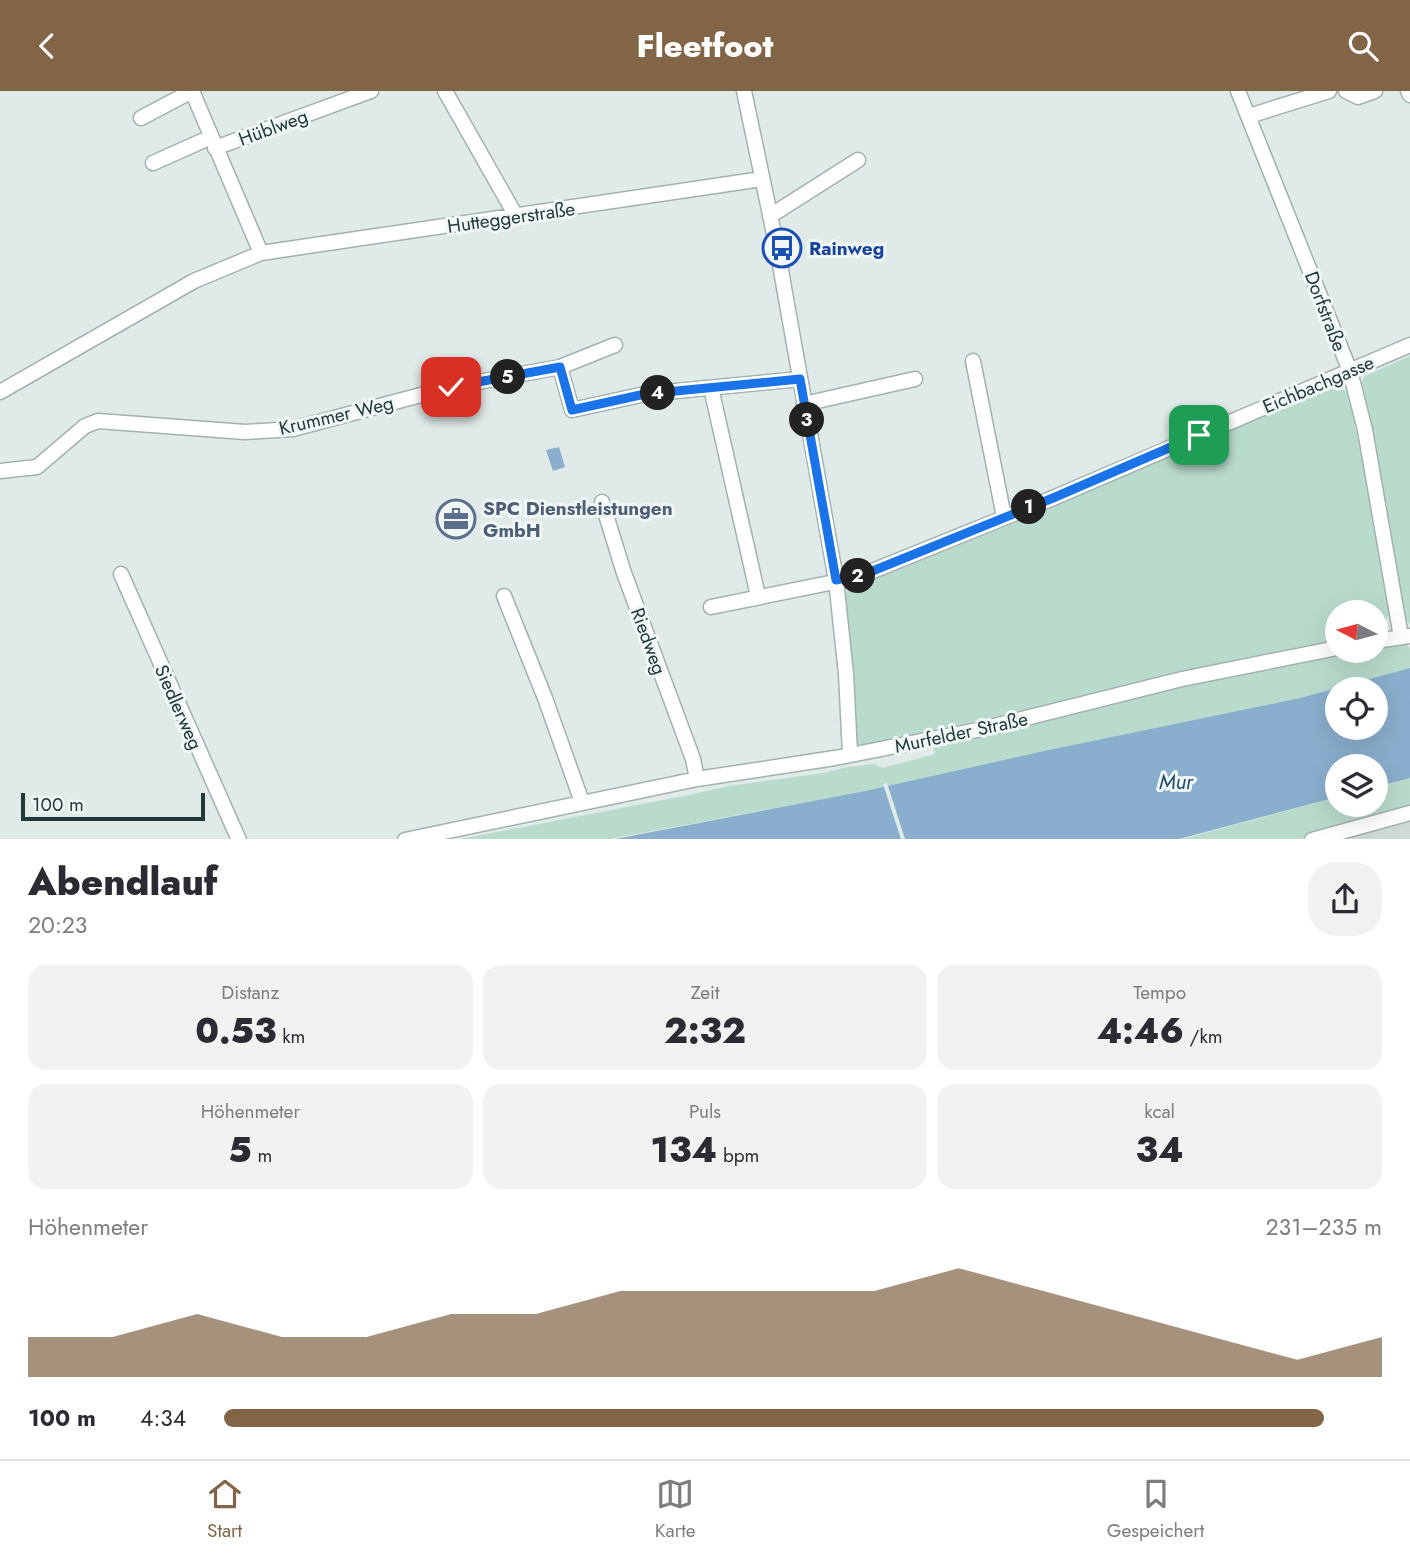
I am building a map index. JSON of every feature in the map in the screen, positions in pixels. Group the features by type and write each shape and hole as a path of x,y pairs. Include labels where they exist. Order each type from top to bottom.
{"street":[{"path":"141,118 192,91 261,253"},
{"name":"Hüblweg","path":"153,163 370,91"},
{"path":"445,91 516,216"},
{"path":"744,91 770,215 836,580 846,674 849,754"},
{"name":"Dorfstraße","path":"1238,91 1350,371 1365,429 1405,636"},
{"path":"1249,116 1329,91"},
{"path":"1346,91 1359,97 1375,91"},
{"path":"770,215 858,160"},
{"name":"Hutteggerstraße","path":"0,392 194,281 261,253 762,179"},
{"name":"Krummer Weg","path":"0,471 37,467 85,426 98,421 245,432 293,429 451,387 560,367 614,345"},
{"name":"Eichbachgasse","path":"836,580 870,572 1410,345"},
{"path":"973,361 1004,517"},
{"path":"560,367 572,410 645,394 800,379"},
{"path":"804,404 915,379"},
{"path":"711,388 758,596"},
{"name":"Riedweg","path":"602,502 625,573 694,759 697,779"},
{"name":"Siedlerweg","path":"121,574 239,839"},
{"path":"711,607 836,580"},
{"path":"504,596 545,698 582,803"},
{"name":"Murfelder Straße","path":"405,839 697,779 982,729 1182,679 1325,650"},
{"path":"1312,839 1340,837 1410,813"}],"shaded area":[{"path":"1410,804 1410,839 1296,839 1366,817 1388,817 1388,810"}],"green space":[{"path":"1410,356 1410,624 1405,620 1361,383 1365,376"},
{"path":"1338,386 1348,393 1367,482 1387,600 1325,600 1325,645 857,747 845,594 848,589"},
{"path":"1403,642 1410,648 1410,668 1377,677 1325,677 1325,691 1300,698 865,791 610,839 461,839 729,786 848,767 874,764 883,768 935,754 933,746 1199,680 1325,656 1325,663 1388,663 1388,644"},
{"path":"1410,778 1410,804 1388,811 1388,784"},
{"path":"1325,800 1325,817 1368,817 1296,839 1183,839"}],"water":[{"path":"559,447 565,467 553,471 546,450"},
{"name":"Mur","path":"1410,668 1410,778 1388,784 1388,754 1325,754 1325,800 1179,839 615,839 865,791 1325,691 1325,740 1388,740 1388,677 1377,677"}],"pier":[{"path":"887,783 905,839 901,839 883,784"}],"place":[{"name":"Rainweg","path":"782,248"},
{"name":"SPC Dienstleistungen GmbH","path":"456,519"}],"route":[{"path":"451,387 560,367 572,410 645,394 800,379 836,580 870,572 1199,435"}]}
